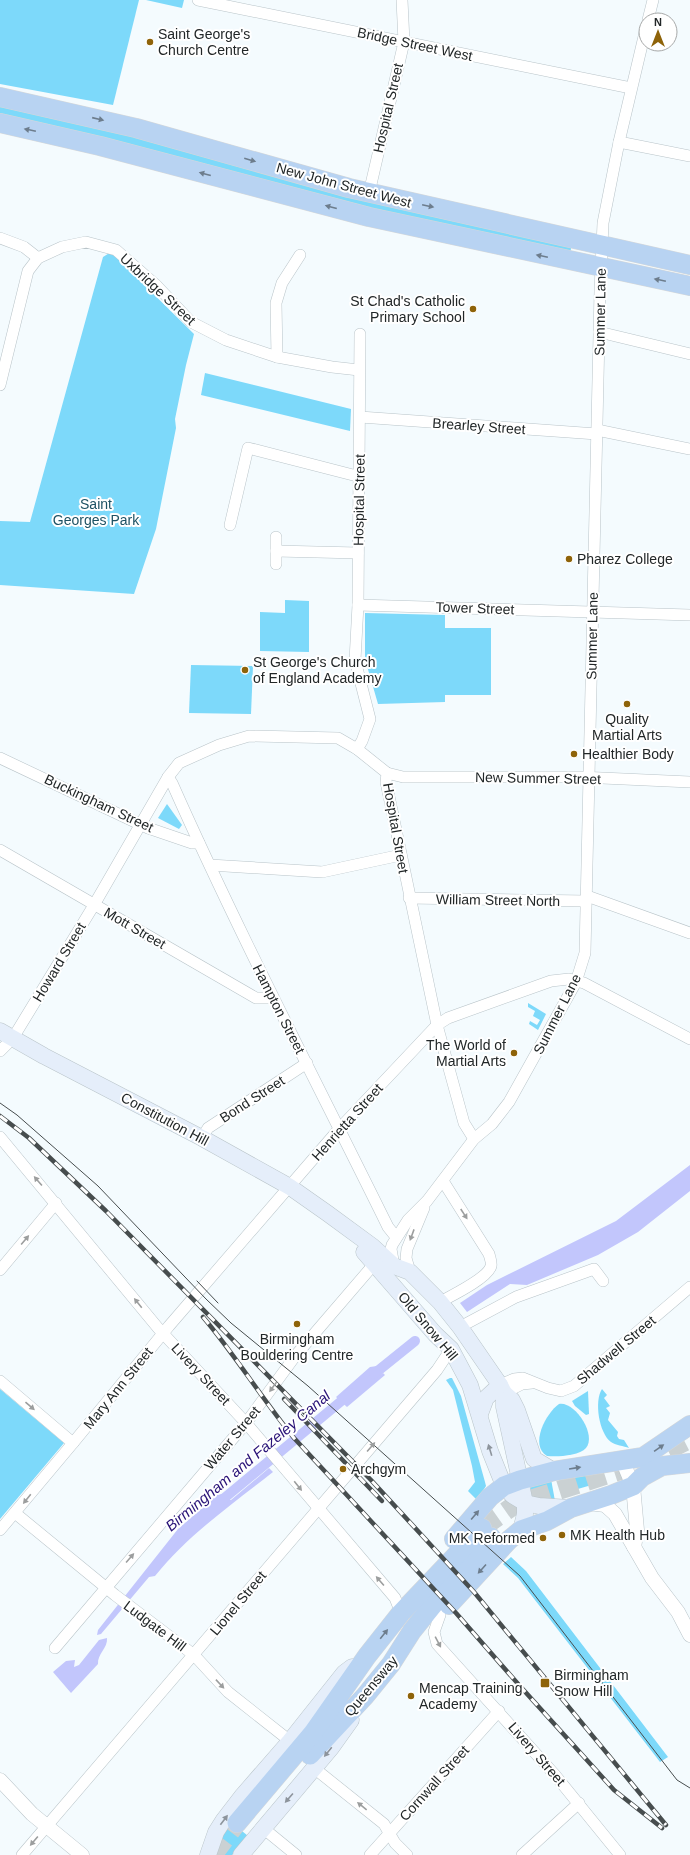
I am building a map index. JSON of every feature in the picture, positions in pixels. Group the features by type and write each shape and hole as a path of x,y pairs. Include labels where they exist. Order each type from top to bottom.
{"highway":[{"name":"New John Street West","path":"0,97 136,128 369,193 690,265"},
{"name":"New John Street West","path":"0,123 100,146 369,217 690,286"},
{"path":"401,1613 419,1580 490,1497 512,1483 554,1471 623,1462 648,1455 686,1428"},
{"path":"686,1428 680,1442 682,1449 690,1456"},
{"path":"401,1613 501,1534 547,1521 580,1505 633,1486 642,1477 662,1466 690,1464"},
{"path":"391,1664 409,1653 440,1615 501,1534"},
{"name":"Queensway","path":"249,1827 322,1740 365,1696 391,1664 420,1621 501,1534"},
{"name":"Queensway","path":"249,1827 367,1656 401,1613"}],"main road":[{"name":"Constitution Hill","path":"6,1035 63,1067 202,1138 290,1187 372,1246 394,1266 410,1272 445,1308"},
{"name":"Constitution Hill","path":"327,1213 375,1263"},
{"name":"Old Snow Hill","path":"375,1263 435,1334 451,1349 470,1385 490,1451 512,1483"},
{"name":"Constitution Hill","path":"394,1266 397,1276 423,1306 426,1322"},
{"name":"Old Snow Hill","path":"445,1308 460,1327 502,1389 512,1400 534,1459 554,1471"},
{"path":"470,1385 480,1380 483,1374 480,1356"},
{"path":"480,1414 486,1398 502,1389 512,1495 525,1503 539,1506 580,1505"},
{"path":"501,1534 525,1514 525,1503"},
{"path":"208,1855 216,1832 243,1795 290,1741 344,1673 367,1656"},
{"path":"241,1855 249,1827 314,1768 338,1739 365,1696"}],"street":[{"name":"Bridge Street West","path":"198,0 631,88"},
{"name":"Hospital Street","path":"369,193 404,42 402,0"},
{"path":"650,12 653,0"},
{"name":"Summer Lane","path":"394,1266 390,1249 396,1237 408,1220 427,1201 443,1181 474,1139 492,1124 509,1102 576,982 585,953 590,778 592,612 603,223 619,142 640,52"},
{"path":"619,142 690,156"},
{"path":"0,238 24,247 38,258 28,271 0,386"},
{"name":"Uxbridge Street","path":"38,258 62,247 86,242 116,250 156,286 191,322 226,340 277,357 332,367 359,370"},
{"path":"277,357 276,303 282,283 300,255"},
{"path":"600,332 690,354"},
{"name":"Hospital Street","path":"360,334 358,605 355,660 370,718 362,741 357,749 387,773 386,782 409,898 437,1025 464,1122 474,1139"},
{"name":"Brearley Street","path":"360,417 597,432 690,449"},
{"path":"230,525 248,448 358,475"},
{"path":"276,537 276,564"},
{"path":"276,551 358,553"},
{"name":"Tower Street","path":"358,605 690,615"},
{"name":"Howard Street","path":"0,1051 6,1035 94,905 168,777 179,764 219,745 249,736 338,738 357,749"},
{"name":"Buckingham Street","path":"0,758 141,824 192,843 199,843"},
{"name":"New Summer Street","path":"387,773 403,777 590,778 690,782"},
{"name":"Hampton Street","path":"168,777 273,998 307,1063 388,1227 396,1237"},
{"name":"Mott Street","path":"0,850 256,998 273,998"},
{"path":"210,865 322,872 401,855"},
{"name":"William Street North","path":"409,898 586,899 690,934"},
{"name":"Henrietta Street","path":"163,1333 339,1130 437,1025 448,1018 550,981 569,979 584,983 690,1039"},
{"name":"Bond Street","path":"202,1138 208,1128 307,1063"},
{"name":"Livery Street","path":"0,1137 163,1333 246,1423 395,1598 401,1613"},
{"path":"443,1181 478,1234 489,1254 492,1266 488,1272 445,1308"},
{"name":"Summer Lane","path":"410,1272 406,1258 407,1249 415,1226 427,1201"},
{"path":"0,1270 56,1203"},
{"name":"Water Street","path":"55,1648 62,1635 246,1423 296,1355 375,1263"},
{"path":"460,1327 516,1297 594,1269 604,1281"},
{"name":"Shadwell Street","path":"502,1389 516,1379 523,1378 561,1391 574,1386 690,1287"},
{"name":"Mary Ann Street","path":"0,1530 163,1333"},
{"name":"Lionel Street","path":"22,1855 194,1655 317,1508 437,1370 451,1349"},
{"path":"0,1381 73,1443"},
{"path":"623,1462 633,1486 637,1530 633,1545"},
{"path":"580,1505 605,1505 612,1510 652,1578 678,1612 690,1634"},
{"name":"Ludgate Hill","path":"15,1513 115,1595 194,1655 228,1692 290,1741"},
{"name":"Livery Street","path":"440,1615 434,1632 437,1644 499,1711 579,1803 620,1855"},
{"name":"Cornwall Street","path":"370,1855 499,1711"},
{"path":"314,1768 384,1824 395,1843 407,1855"},
{"path":"0,1780 46,1826 82,1855"},
{"path":"522,1855 579,1803"},
{"path":"249,1827 296,1855"}],"green space":[{"path":"0,0 139,0 113,105 0,84"},
{"path":"146,0 184,0 182,8"},
{"path":"0,103 572,243 570,254 376,213 0,116"},
{"name":"Saint Georges Park","path":"111,252 194,334 175,419 176,428 156,529 134,594 0,585 0,521 30,522 103,257"},
{"path":"205,373 351,409 350,431 201,395"},
{"path":"285,600 309,601 309,652 260,651 260,612 285,613"},
{"path":"365,613 445,615 445,628 491,628 491,695 445,695 445,702 378,704 365,659"},
{"path":"191,665 253,666 251,714 189,713"},
{"path":"167,804 182,825 179,829 158,818"},
{"path":"528,1003 546,1014 538,1030 529,1024 530,1021 537,1025 540,1020 533,1016 535,1011 528,1007"},
{"path":"452,1378 461,1396 486,1486 477,1500 468,1491 475,1482 453,1390 446,1380"},
{"path":"0,1389 64,1443 0,1519"},
{"path":"602,1389 607,1395 604,1398 610,1406 606,1408 610,1413 608,1420 618,1432 617,1436 619,1439 624,1440 629,1448 611,1442 603,1432 598,1409 598,1401"},
{"path":"588,1391 589,1414 586,1415 575,1406 572,1401"},
{"path":"559,1404 565,1404 572,1408 583,1420 589,1435 589,1442 583,1451 578,1453 562,1456 547,1456 542,1451 539,1444 539,1437 541,1429 549,1414"},
{"path":"598,1474 601,1483 597,1476 593,1477 595,1484 564,1493 561,1479"},
{"path":"551,1479 555,1501 531,1497 530,1485"},
{"path":"511,1557 526,1571 668,1757 660,1762 518,1578 503,1564"},
{"path":"230,1821 248,1836 232,1855 214,1855 217,1844"}],"shaded area":[{"path":"690,1165 690,1191 638,1232 598,1255 527,1285 510,1284 467,1312 460,1303 487,1285 616,1221"},
{"path":"384,1365 379,1374 380,1375 383,1373 385,1375 347,1407 336,1397 370,1367"},
{"path":"269,1468 273,1472 181,1547 155,1576 149,1577 101,1634 97,1635 98,1630 178,1529 217,1495 231,1492 226,1500 231,1500"},
{"path":"107,1638 106,1645 99,1657 98,1664 71,1693 53,1672 66,1661 75,1660 74,1667 79,1665 99,1640"}],"waterway":[{"name":"Birmingham and Fazeley Canal","path":"374,1374 415,1341"},
{"name":"Birmingham and Fazeley Canal","path":"222,1500 351,1393"}],"tunnel":[{"path":"482,1528 516,1504 641,1464 690,1439"},
{"path":"213,1855 237,1823"}],"tram line":[{"path":"0,1103 17,1115 98,1186 206,1299 231,1323 308,1386 520,1576 677,1780 690,1788"},
{"path":"197,1281 218,1303"}],"railway":[{"path":"0,1116 29,1138 106,1211 371,1480 474,1592 666,1825"},
{"path":"203,1317 294,1438 456,1613 614,1790 662,1828"},
{"path":"284,1399 382,1501"}],"place":[{"name":"Saint George's Church Centre","path":"150,42"},
{"name":"St Chad's Catholic Primary School","path":"473,309"},
{"name":"Pharez College","path":"569,559"},
{"name":"St George's Church of England Academy","path":"245,670"},
{"name":"Quality Martial Arts","path":"627,704"},
{"name":"Healthier Body","path":"574,754"},
{"name":"The World of Martial Arts","path":"514,1053"},
{"name":"Birmingham Bouldering Centre","path":"297,1324"},
{"name":"Archgym","path":"343,1469"},
{"name":"MK Health Hub","path":"562,1535"},
{"name":"MK Reformed","path":"543,1538"},
{"name":"Birmingham Snow Hill","path":"545,1683"},
{"name":"Mencap Training Academy","path":"411,1696"}]}
